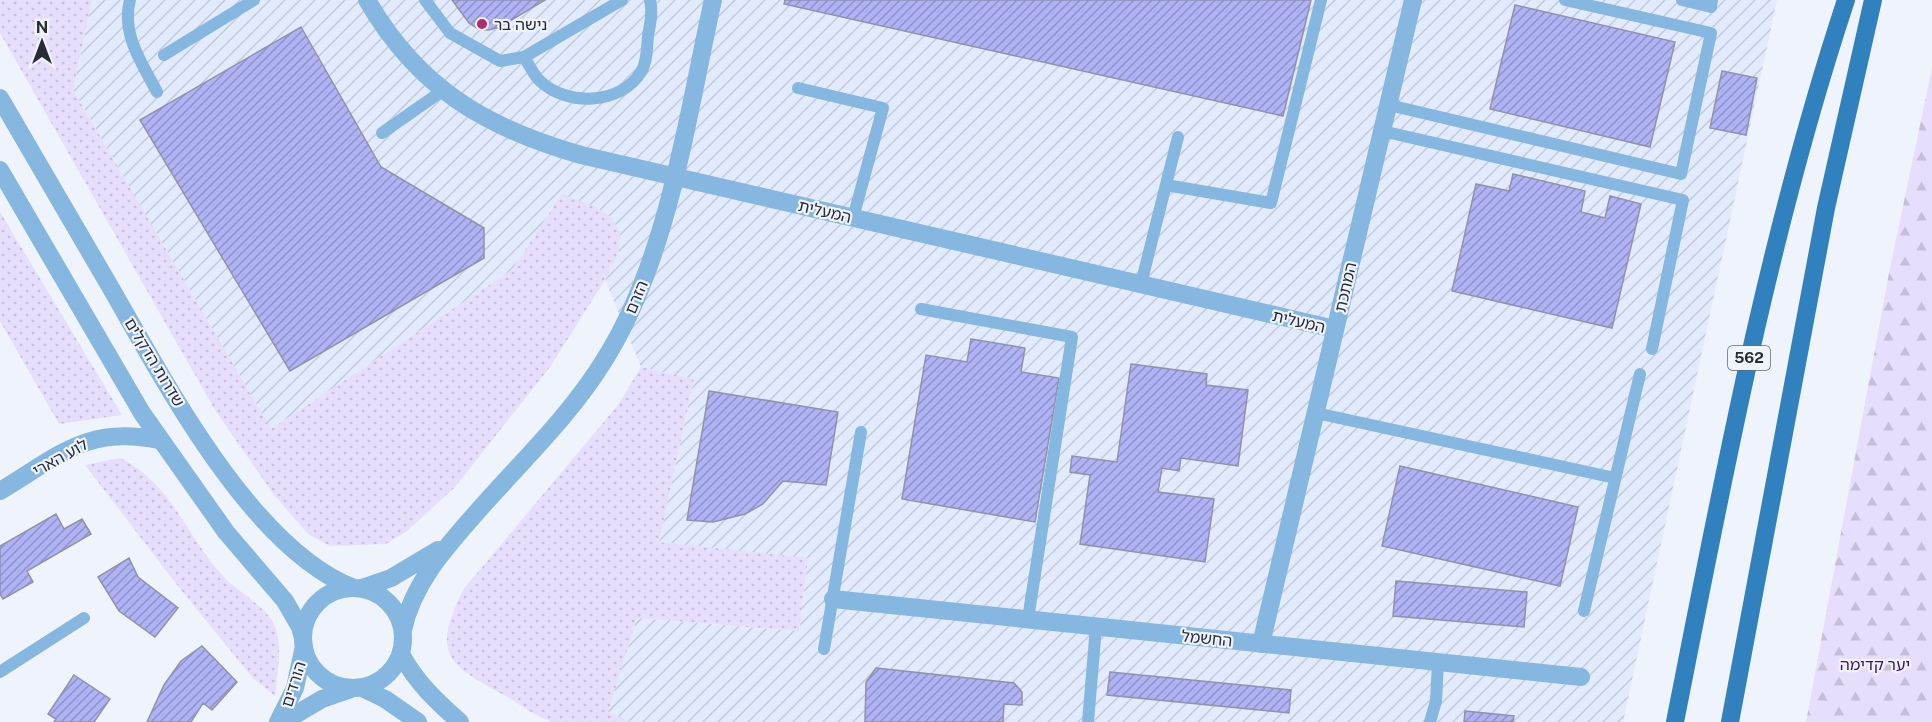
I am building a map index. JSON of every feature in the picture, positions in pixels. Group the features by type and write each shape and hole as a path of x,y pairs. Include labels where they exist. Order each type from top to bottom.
{"main road":[{"name":"562","path":"1676,722 1732,432 1771,259 1823,70 1846,0"},
{"path":"1730,722 1826,208 1873,0"}],"street":[{"name":"המעלית","path":"367,0 405,56 442,91 484,119 530,140 581,155 1335,329"},
{"name":"הזרם","path":"403,630 418,590 452,541 578,397 605,360 627,320 645,277 674,176 713,0"},
{"name":"המתכת","path":"1261,644 1413,0"},
{"name":"שדרות הדקלים","path":"0,98 168,385 205,442 268,527 316,569 358,588"},
{"path":"0,171 159,440 241,551 285,601 300,627 309,661 324,678 337,686 358,688 385,699 418,722"},
{"name":"לוע הארי","path":"0,490 84,441 111,435 159,440"},
{"name":"הזרם","path":"358,588 381,583 410,569 452,541"},
{"path":"303,641 309,615 318,602 337,590 358,588 389,602 403,630 401,654 394,668 383,678 358,688"},
{"name":"החשמל","path":"833,599 1581,677"},
{"name":"הורדים","path":"278,722 295,688 303,641"},
{"path":"401,654 411,674 432,698 460,722"},
{"name":"הורדים","path":"283,722 322,699 358,688"}],"lane":[{"path":"130,0 128,26 133,44 157,92"},
{"path":"164,55 254,0"},
{"path":"425,0 450,33 500,61 524,57 622,0"},
{"path":"524,57 540,81 567,96 594,98 618,94 632,84 643,70 652,10 651,0"},
{"path":"1166,185 1271,203 1322,0"},
{"path":"1389,105 1681,174 1711,33 1565,0"},
{"path":"1682,0 1711,7 1712,0"},
{"path":"798,88 883,108 854,218"},
{"path":"382,134 442,91"},
{"path":"1382,131 1683,200 1652,349"},
{"path":"1141,284 1178,137"},
{"path":"921,309 1072,337 1028,619"},
{"path":"1584,611 1640,374"},
{"path":"1316,413 1615,478"},
{"path":"824,649 861,432"},
{"path":"0,672 84,618"},
{"path":"1088,722 1096,627"},
{"path":"1430,722 1436,701 1438,662"}],"shaded area":[{"path":"92,0 1777,0 1623,722 630,722 608,712 637,618 799,631 808,559 659,542 694,379 641,367 605,280 619,252 562,194 512,270 271,429 73,90"}],"green space":[{"path":"0,0 92,0 73,90 271,429 512,270 562,194 596,207 612,218 620,233 619,252 605,280 550,367 455,487 407,531 386,544 330,546 308,534 274,495 215,410 0,33"},
{"name":"יער קדימה","path":"1932,68 1932,722 1806,722 1889,273"},
{"path":"0,212 122,415 59,424 0,321"},
{"path":"641,367 694,379 659,542 808,558 799,631 637,618 608,712 630,722 552,722 484,684 457,665 450,654 447,643 448,629 463,590 618,405"},
{"path":"120,458 153,482 166,496 224,577 262,608 271,619 279,647 275,696 252,677 174,581 85,465"}],"building":[{"path":"452,0 545,0 500,27 480,30 469,23"},
{"path":"785,0 1311,0 1283,116 784,4"},
{"path":"1515,5 1675,42 1650,147 1490,109"},
{"path":"301,27 381,167 484,228 484,258 290,371 140,120"},
{"path":"1722,71 1757,78 1746,135 1710,128"},
{"path":"1513,174 1585,191 1581,212 1605,218 1610,196 1641,204 1612,328 1452,291 1476,184 1509,191"},
{"path":"971,339 1025,348 1021,372 1059,378 1035,522 902,499 926,355 967,362"},
{"path":"1131,364 1207,374 1206,385 1248,390 1238,466 1181,458 1179,471 1162,468 1158,492 1214,499 1205,562 1080,544 1090,475 1070,472 1072,456 1117,462"},
{"path":"709,391 838,412 826,485 783,481 763,504 745,514 713,522 687,520"},
{"path":"1400,466 1578,507 1560,586 1382,546"},
{"path":"56,514 64,529 82,519 91,534 27,571 33,582 3,599 0,594 0,546"},
{"path":"129,558 138,577 178,608 155,637 119,611 98,577"},
{"path":"1396,581 1527,592 1524,627 1393,616"},
{"path":"202,646 237,682 212,710 203,703 191,722 147,722 164,685 181,661"},
{"path":"876,668 1014,683 1022,692 1022,705 1004,704 1003,722 865,722 866,682"},
{"path":"1110,672 1291,690 1289,713 1107,695"},
{"path":"74,675 110,699 94,722 54,722 56,719 48,714"},
{"path":"1465,711 1514,716 1513,722 1464,722"}],"place":[{"name":"נישה בר","path":"482,24"}]}
